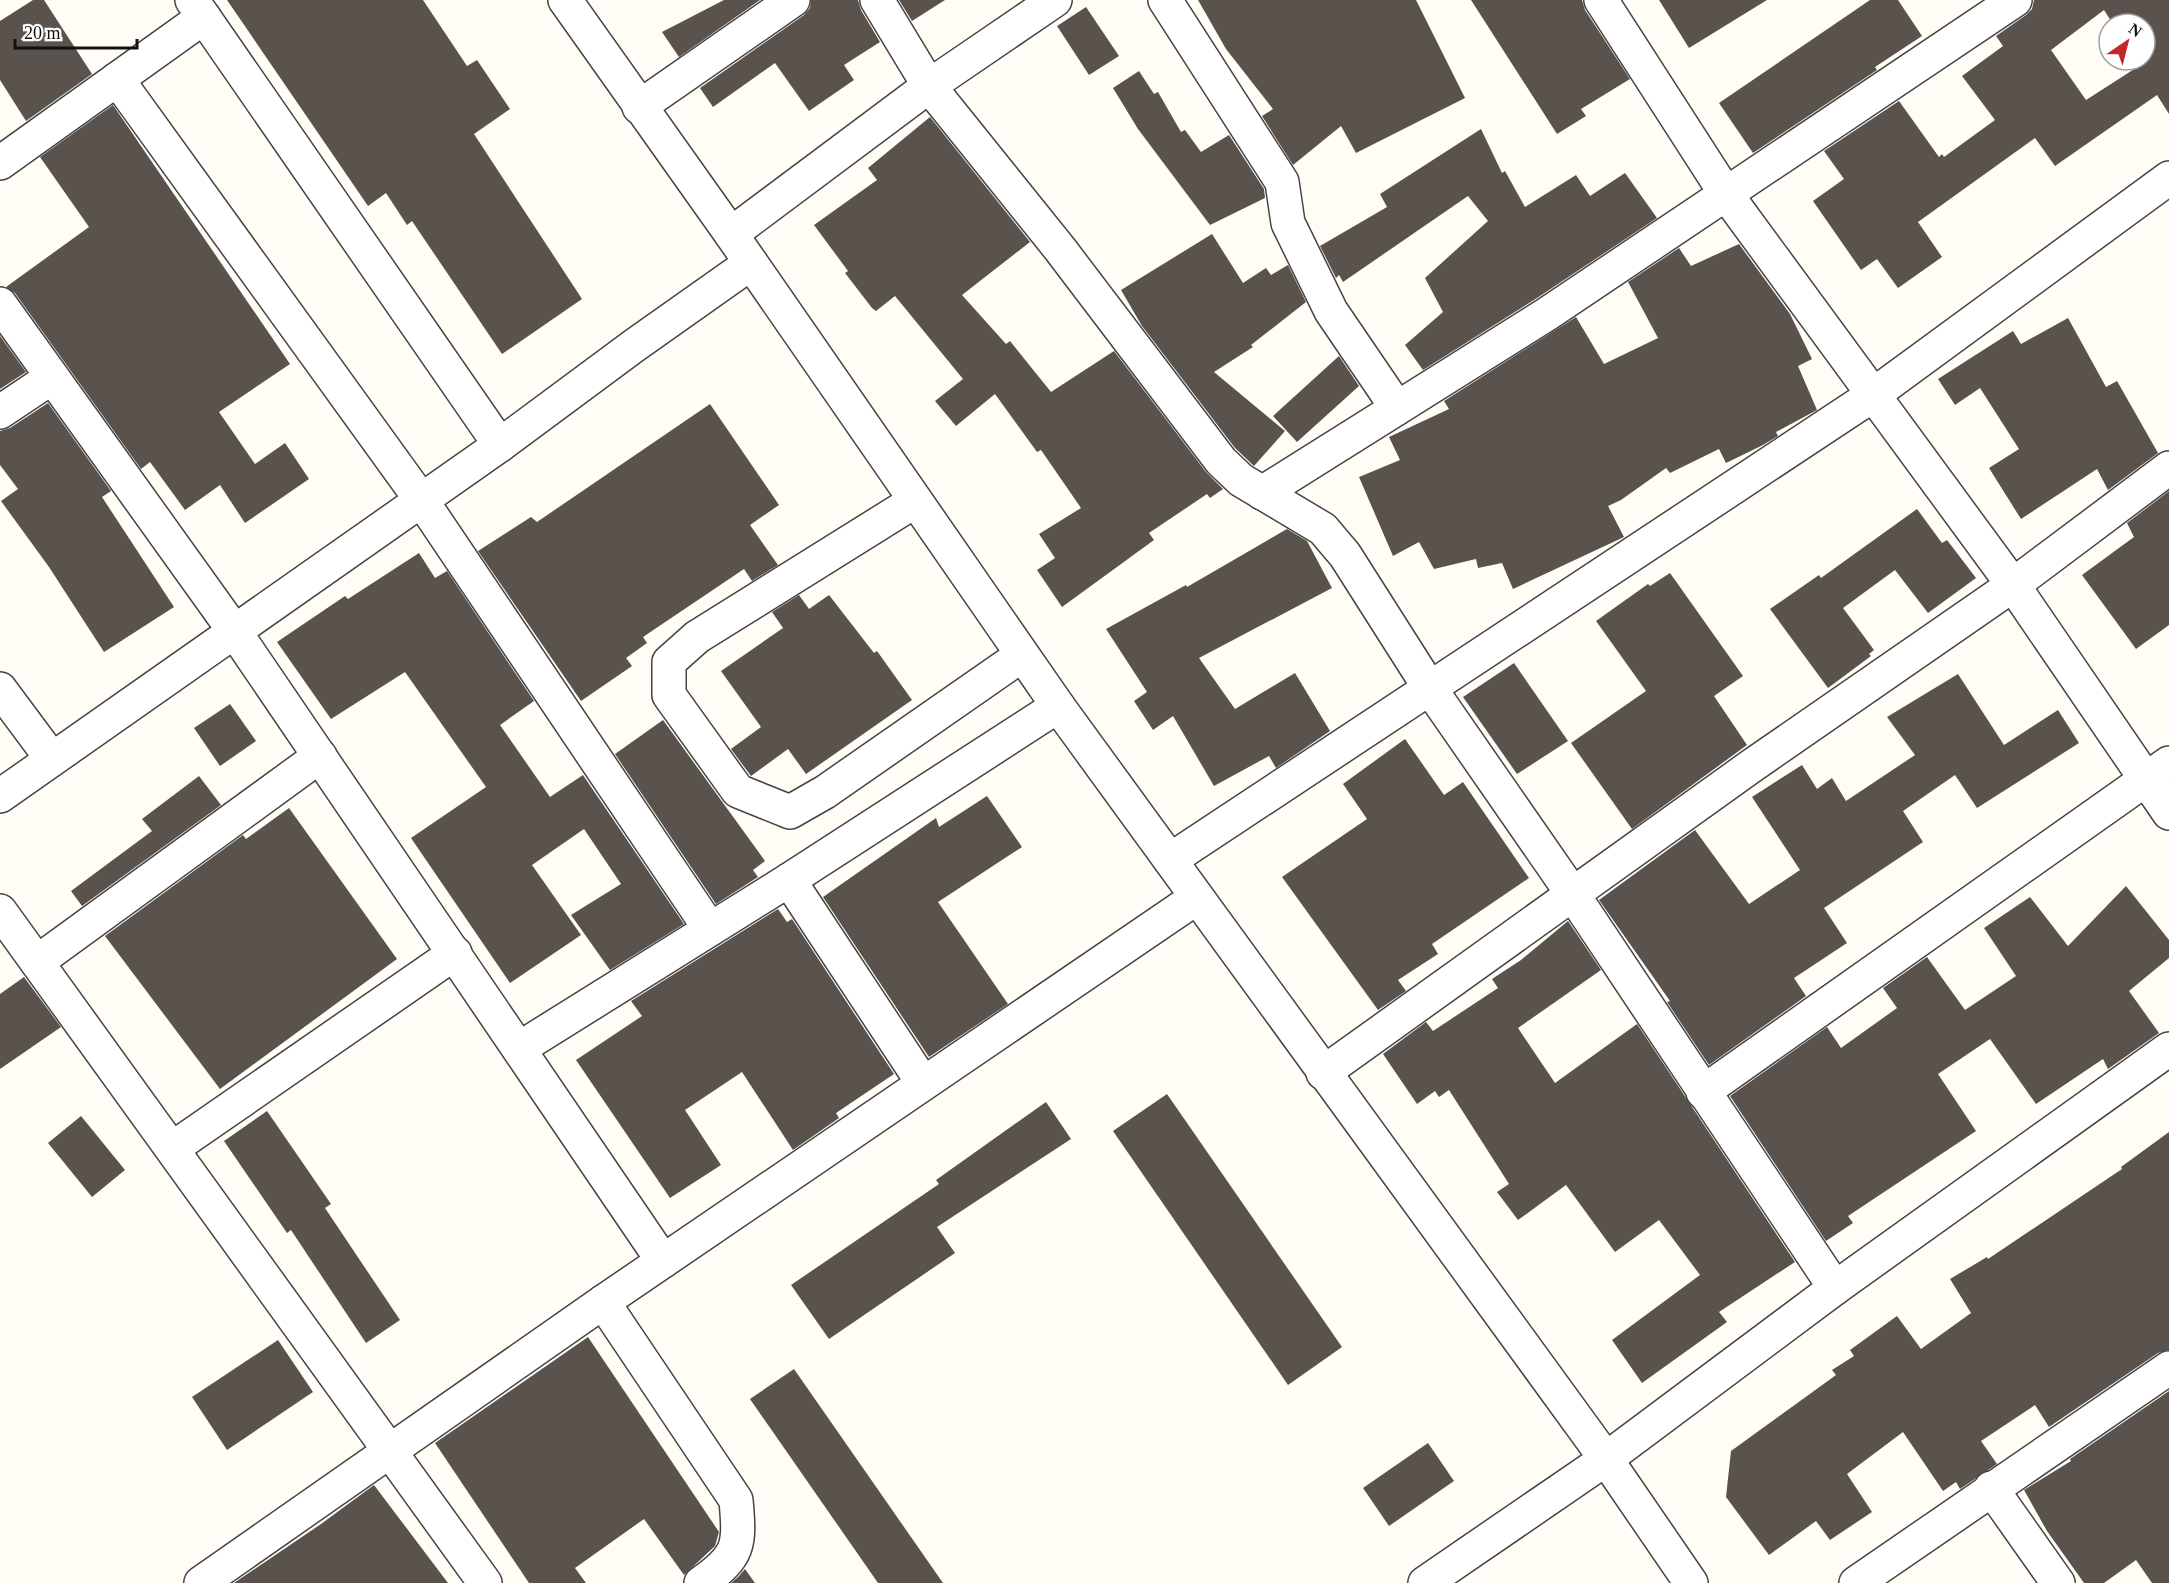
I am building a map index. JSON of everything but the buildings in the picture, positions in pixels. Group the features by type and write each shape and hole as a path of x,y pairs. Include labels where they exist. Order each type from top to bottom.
{"street":[{"path":"565,0 731,234 1058,706 1606,1460 1691,1583"},
{"path":"639,107 793,0"},
{"path":"877,0 929,86 1060,249 1221,461 1262,493 1323,529 1345,555 1429,687 1574,896 1835,1288"},
{"path":"731,234 929,86 1055,0"},
{"path":"1165,0 1282,182 1288,223 1331,311 1397,408"},
{"path":"1601,0 1726,194 2013,585 2158,772 2169,813"},
{"path":"1262,493 1547,314 2015,0"},
{"path":"0,163 117,79 198,9 500,445"},
{"path":"117,79 422,501 710,929"},
{"path":"1170,860 1873,395 2169,178"},
{"path":"0,796 422,501 751,263"},
{"path":"0,304 235,632 663,1261"},
{"path":"0,412 51,378"},
{"path":"1323,1073 1574,896 1750,767 2013,585 2169,468"},
{"path":"915,501 697,637 669,662 669,695 738,790 790,812 825,792 1022,655"},
{"path":"0,688 52,759"},
{"path":"520,1048 789,880 1058,706"},
{"path":"37,962 320,756"},
{"path":"1703,1092 2158,772"},
{"path":"789,880 923,1083"},
{"path":"201,1583 389,1449 1196,898"},
{"path":"0,912 173,1148 484,1583"},
{"path":"173,1148 455,953"},
{"path":"1425,1583 1606,1460 1835,1288 2169,1049"},
{"path":"603,1302 736,1500 739,1539 723,1568 701,1583"},
{"path":"1856,1583 1991,1488 2169,1368"},
{"path":"1991,1488 2058,1583"}]}
